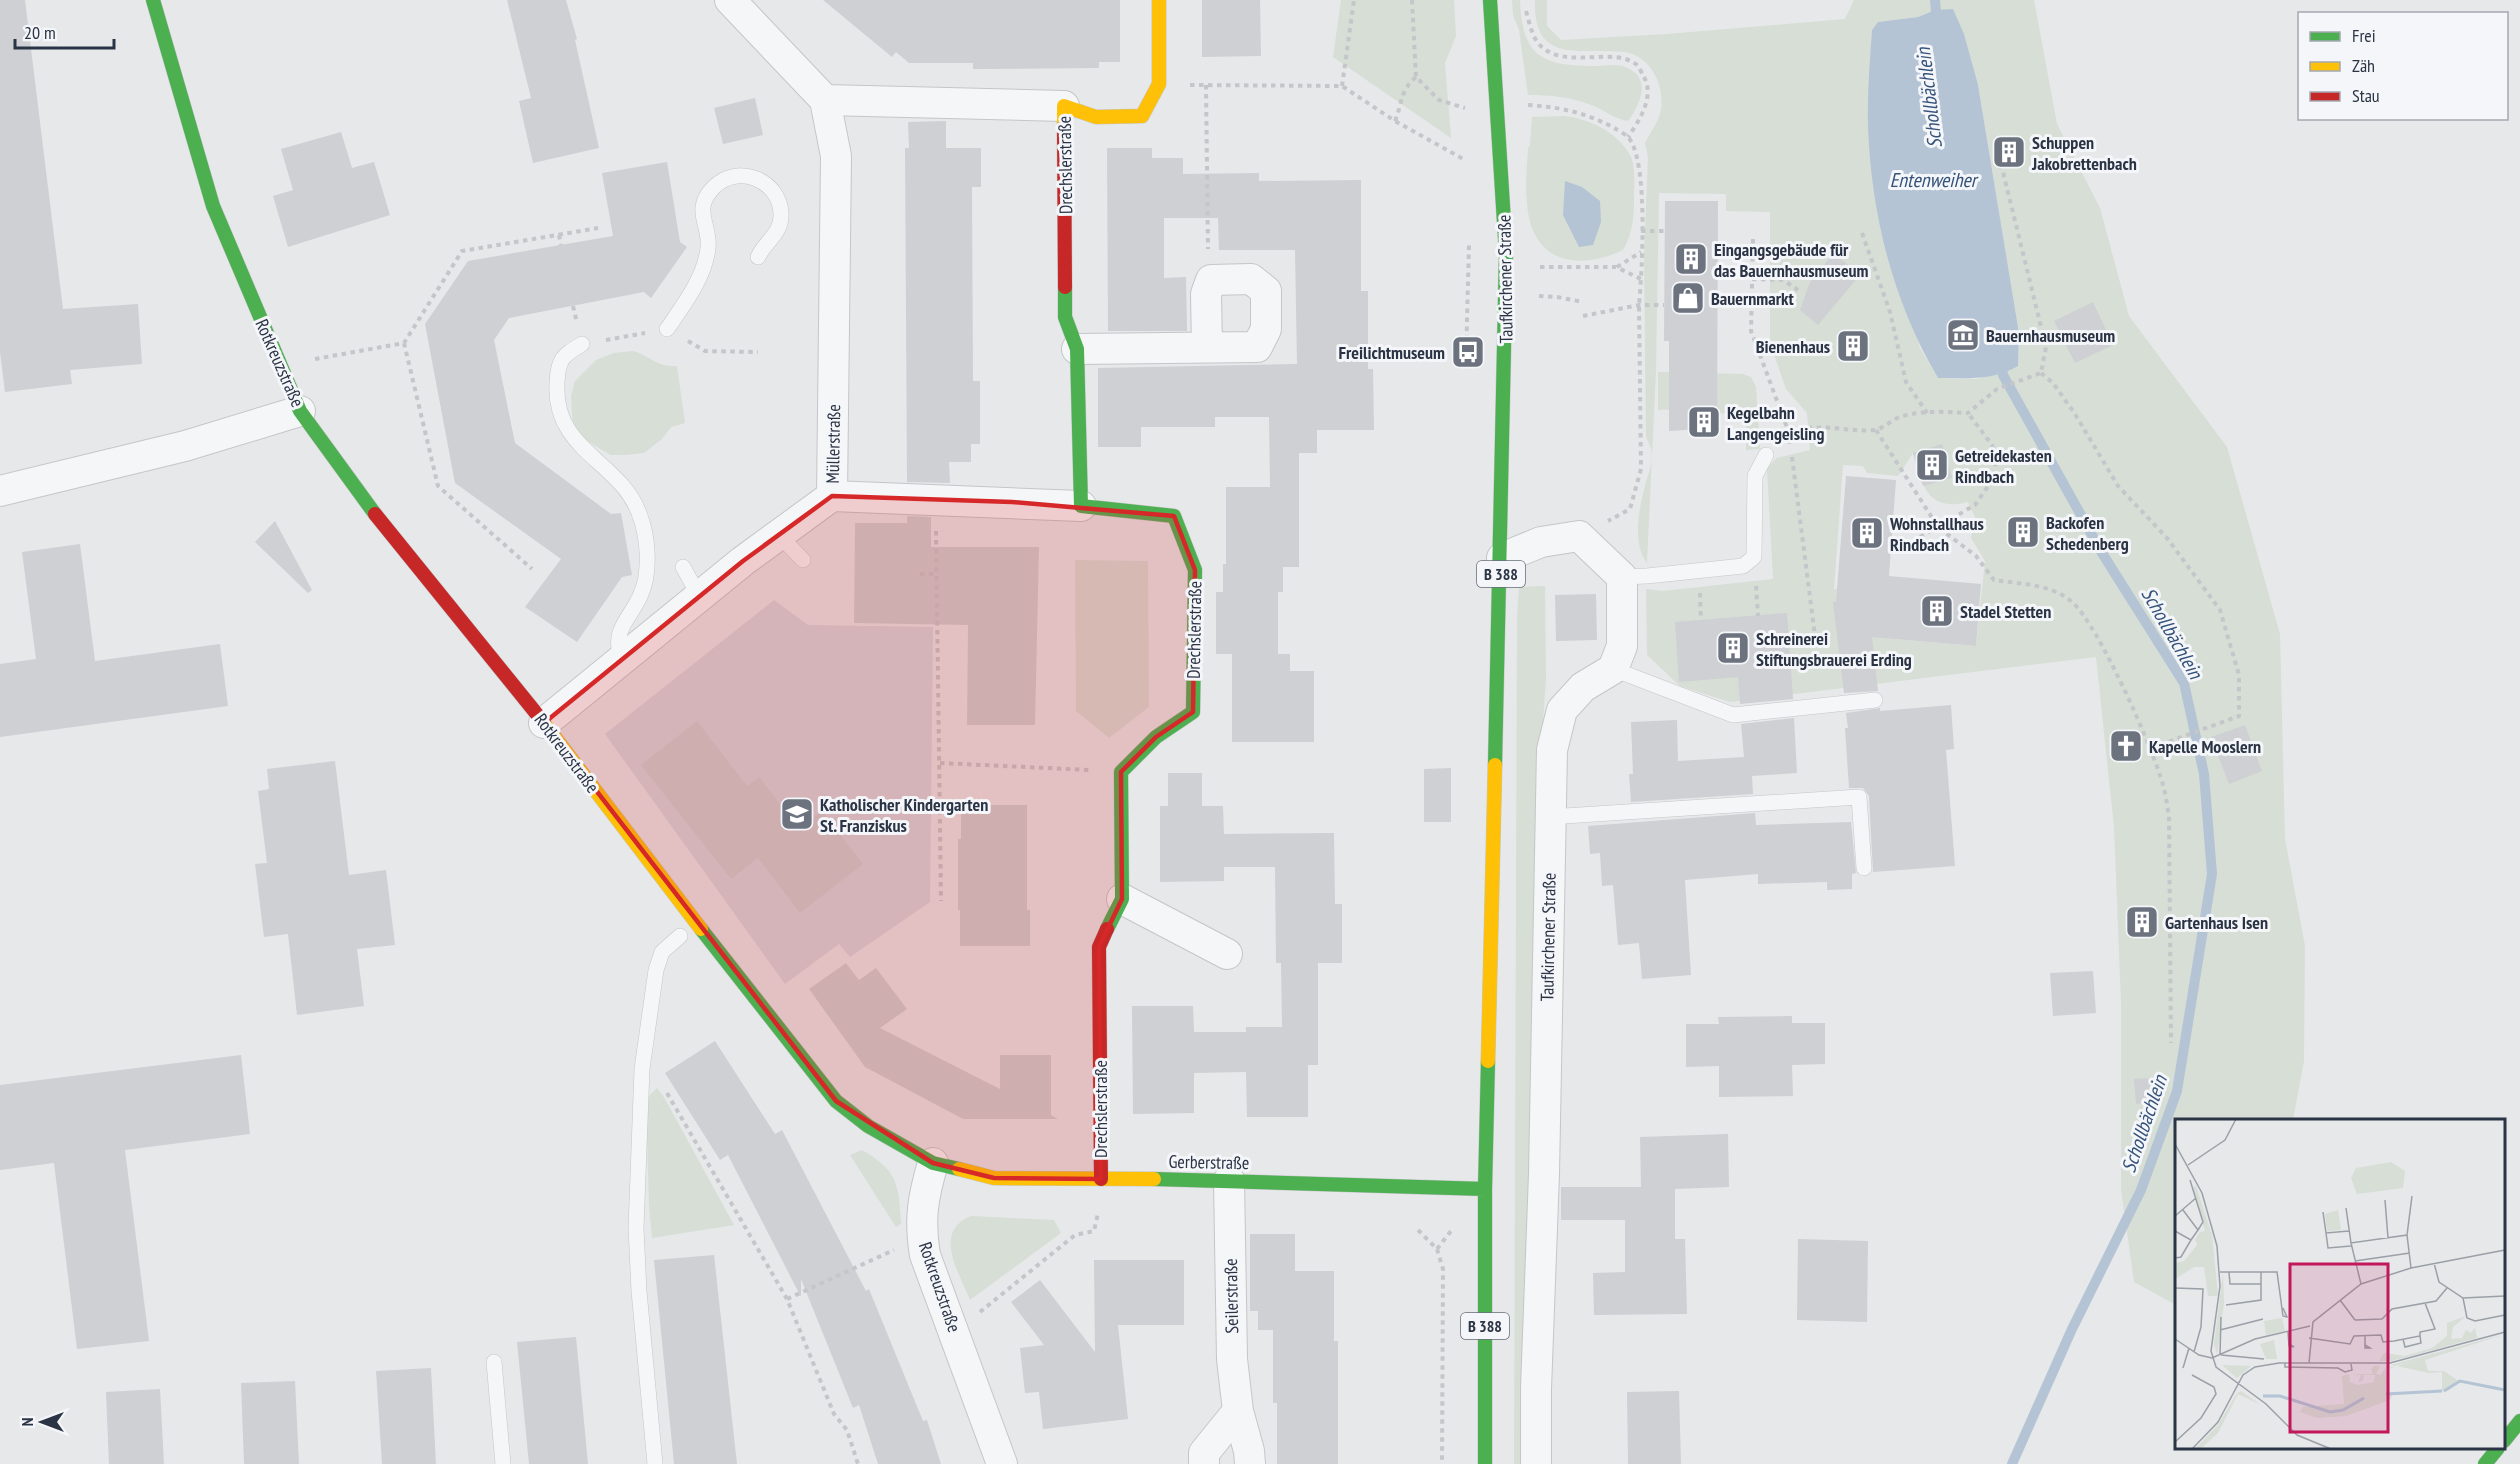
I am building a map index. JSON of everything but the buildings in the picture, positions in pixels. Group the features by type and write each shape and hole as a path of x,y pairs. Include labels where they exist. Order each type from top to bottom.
{"street":[{"name":"Rotkreuzstraße","path":"153,0 213,206 300,411 356,491 544,723 836,1101 868,1126 933,1163 922,1199 922,1239 925,1255 957,1335 1002,1464"},
{"path":"730,0 825,100 1064,106"},
{"name":"Drechslerstraße","path":"1081,506 1077,349 1065,317 1064,106 1096,117 1142,116 1159,84 1159,0"},
{"name":"Taufkirchener Straße","path":"1485,1464 1485,1189 1502,558 1506,254 1490,0"},
{"name":"Müllerstraße","path":"544,723 699,596 778,534 832,496 836,156 825,100"},
{"path":"1077,349 1257,347 1266,329 1266,291 1251,279 1211,280 1206,294 1207,347"},
{"path":"0,491 184,446 300,411"},
{"name":"Drechslerstraße","path":"832,496 1081,506 1174,516 1195,570 1193,712 1156,737 1121,772 1122,899 1099,947 1101,1179"},
{"path":"1502,558 1541,542 1579,536 1622,577 1622,646 1613,669"},
{"name":"Taufkirchener Straße","path":"1536,1464 1552,750 1562,710 1583,687 1613,669"},
{"path":"1122,899 1227,954"},
{"name":"Gerberstraße","path":"933,1163 994,1178 1229,1180 1485,1189"},
{"name":"Seilerstraße","path":"1229,1180 1232,1359 1238,1411 1249,1450 1250,1464"},
{"path":"1204,1464 1204,1454 1238,1411"},
{"path":"2505,1440 2520,1421"},
{"path":"2485,1464 2497,1449"}],"lane":[{"path":"667,329 691,296 697,280 708,248 702,215 704,205 707,195 722,180 742,175 752,177 762,180 776,195 782,215 780,225 776,235 762,249 758,257"},
{"path":"582,344 563,356 557,369 556,391 560,416 571,435 622,486 639,511 646,537 642,592 617,635 621,660"},
{"path":"1622,577 1743,566 1755,557 1755,476 1766,455"},
{"path":"778,534 803,560"},
{"path":"683,567 699,596"},
{"path":"1613,669 1733,715 1875,700"},
{"path":"1549,817 1859,797 1864,868"},
{"path":"655,1464 639,1291 636,1228 642,1069 656,970 662,952 680,936"},
{"path":"494,1362 503,1464"}],"path":[{"path":"1342,86 1354,0"},
{"path":"1412,0 1416,77 1439,100 1469,109"},
{"path":"1526,6 1534,38 1544,49 1564,58 1622,59 1638,66 1647,82 1647,98 1641,117 1628,137"},
{"path":"1395,121 1400,108 1401,94 1416,77"},
{"path":"1211,280 1208,252 1206,85 1342,86 1395,121 1465,159 1467,165"},
{"path":"1527,105 1558,107 1598,118 1628,137 1641,173 1639,305 1641,469 1630,509 1579,536"},
{"path":"1999,163 2046,347 2041,374"},
{"path":"532,569 438,486 404,343 462,251 598,228"},
{"path":"1641,231 1664,231"},
{"path":"1466,358 1470,233"},
{"path":"1862,234 1890,312 1906,382 1927,413"},
{"path":"559,235 561,245"},
{"path":"1753,239 1751,331 1789,433 1815,636"},
{"path":"1616,267 1641,252"},
{"path":"1529,267 1616,267 1641,279"},
{"path":"1752,279 1783,280 1798,290"},
{"path":"1541,297 1557,297 1583,302"},
{"path":"1583,316 1639,305 1664,305"},
{"path":"314,360 404,343"},
{"path":"1766,455 1789,433 1811,428 1876,430 1902,416 1927,413 1968,413 1997,389 2041,374"},
{"path":"2041,374 2053,383 2075,414 2118,486 2167,538 2220,610 2239,675 2239,716 2149,749"},
{"path":"1920,537 1975,505 1993,479 1996,462 1992,444 1968,413"},
{"path":"1876,430 1938,527 1976,555 1994,580 2053,590 2071,601 2085,616 2111,664 2163,784 2169,816 2171,1044"},
{"path":"936,500 941,901"},
{"path":"920,574 937,574"},
{"path":"940,763 1121,772"},
{"path":"642,1069 661,1083 788,1299 834,1414 847,1430 858,1464"},
{"path":"957,1335 987,1304 1075,1235 1094,1232 1099,1210 1101,1179"},
{"path":"1418,1230 1437,1249 1443,1269 1442,1464"},
{"path":"788,1299 900,1248"}],"highlighted area":[{"path":"832,496 1012,502 1174,516 1195,570 1193,712 1156,737 1121,772 1122,899 1099,947 1101,1179 994,1178 933,1163 836,1101 544,723 743,561"}],"shaded area":[{"path":"1341,0 1454,0 1456,36 1445,63 1451,138 1333,57"},
{"path":"1512,0 1520,0 1525,35 1539,55 1562,64 1625,67 1639,77 1642,92 1640,100 1628,121 1578,100 1528,95 1519,30 1513,15"},
{"path":"1535,0 1547,0 1547,26 1561,40 1667,34 1845,19 1854,0 2034,0 2057,124 2100,208 2129,316 2227,447 2280,634 2285,839 2305,946 2304,1061 2293,1119 2175,1119 2175,1304 2134,1282 2121,1189 2121,1002 2114,827 2096,657 1730,702 1680,686 1647,655 1646,589 1663,591 1773,579 1767,468 1777,458 1810,450 1807,413 1786,389 1770,343 1770,212 1726,211 1726,194 1659,193 1652,458 1646,436 1644,255 1648,157 1645,143 1660,114 1661,91 1649,66 1634,55 1625,52 1577,51 1551,44 1542,35 1536,21","holes":["1935,10 1970,64 1978,85 2019,333 2018,366 1977,379 1938,378 1920,348 1868,124 1872,30 1878,22 1918,17","1913,453 1924,486 1935,500 1955,504 1968,502 1975,517 1971,538 1985,561 1976,646 1894,639 1895,597 1834,589 1843,465 1863,466 1867,473 1898,476"]},
{"path":"1564,116 1583,120 1610,133 1632,159 1634,211 1631,231 1623,250 1606,257 1573,260 1559,257 1547,250 1537,238 1530,223 1526,182 1532,117"},
{"path":"633,351 659,363 677,366 685,423 671,427 662,439 644,453 611,455 580,437 573,429 571,396 575,381 596,360 614,353"},
{"path":"1658,372 1743,374 1751,377 1756,387 1760,449 1746,450 1746,412 1681,416 1680,409 1658,410"},
{"path":"1652,460 1647,563 1642,555 1638,526"},
{"path":"1075,560 1148,561 1149,707 1109,738 1076,711"},
{"path":"1545,586 1546,679 1539,780 1527,1464 1514,1464 1517,617 1519,587"},
{"name":"Katholischer Kindergarten St. Franziskus","path":"774,600 808,625 933,627 930,902 850,957 839,944 785,984 605,734"},
{"path":"657,1088 734,1225 652,1238 646,1107 649,1096"},
{"path":"862,1150 883,1165 894,1180 899,1199 901,1224 896,1227 850,1155"},
{"path":"971,1216 1054,1220 1061,1233 970,1300 955,1265 951,1242 953,1232 959,1223"}],"water":[{"name":"Entenweiher","path":"1953,9 1964,34 1978,85 2019,333 2018,366 2009,371 1979,378 1938,378 1922,349 1908,319 1887,256 1870,159 1868,102 1872,30 1878,22 1918,17 1935,10"},
{"path":"1565,181 1582,187 1600,201 1601,222 1593,245 1579,247 1563,215"}],"waterway":[{"name":"Schollbächlein","path":"1935,0 1937,22"},
{"name":"Schollbächlein","path":"2001,361 2003,375 2102,553 2184,683 2204,774 2212,874 2177,1091 2141,1190 2072,1329 2012,1464"}],"traffic: fast":[{"path":"153,0 213,206 300,411 375,514"},
{"path":"1490,0 1506,254 1495,765"},
{"path":"1065,287 1065,317 1077,349 1081,506 1174,516 1195,570 1193,712 1156,737 1121,772 1122,899 1107,929"},
{"path":"701,929 836,1101 868,1126 933,1163 959,1169"},
{"path":"1485,1464 1485,1189 1488,1061"},
{"path":"1154,1179 1485,1189"},
{"path":"2505,1440 2520,1421"},
{"path":"2485,1464 2497,1449"}],"traffic: slow":[{"path":"1064,127 1064,106 1096,117 1142,116 1159,84 1159,0"},
{"path":"544,723 701,929"},
{"path":"1488,1061 1495,765"},
{"path":"959,1169 994,1178 1154,1179"}],"traffic: jam":[{"path":"1064,127 1065,287"},
{"path":"375,514 544,723"},
{"path":"1101,1179 1099,947 1107,929"}],"place":[{"name":"Schuppen Jakobrettenbach","path":"2009,152"},
{"name":"Eingangsgebäude für das Bauernhausmuseum","path":"1691,259"},
{"name":"Bauernmarkt","path":"1688,298"},
{"name":"Bauernhausmuseum","path":"1963,335"},
{"name":"Bienenhaus","path":"1853,346"},
{"name":"Freilichtmuseum","path":"1468,352"},
{"name":"Kegelbahn Langengeisling","path":"1704,422"},
{"name":"Getreidekasten Rindbach","path":"1932,465"},
{"name":"Backofen Schedenberg","path":"2023,532"},
{"name":"Wohnstallhaus Rindbach","path":"1867,533"},
{"name":"Stadel Stetten","path":"1937,611"},
{"name":"Schreinerei Stiftungsbrauerei Erding","path":"1733,648"},
{"name":"Kapelle Mooslern","path":"2126,746"},
{"name":"Katholischer Kindergarten St. Franziskus","path":"797,814"},
{"name":"Gartenhaus Isen","path":"2142,922"}]}
